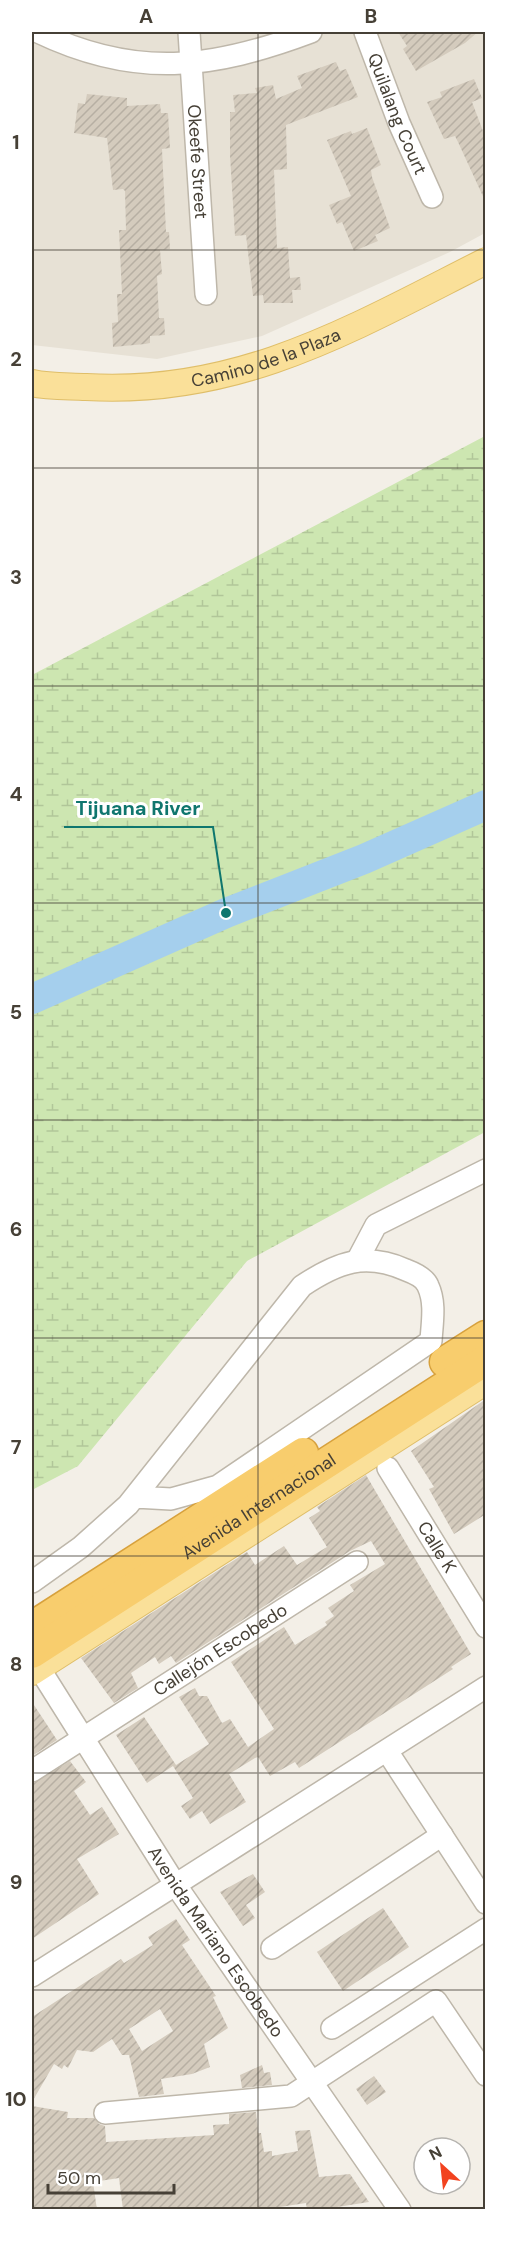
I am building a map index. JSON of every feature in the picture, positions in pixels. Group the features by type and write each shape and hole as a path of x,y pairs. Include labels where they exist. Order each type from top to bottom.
{"highway":[{"name":"Avenida Internacional","path":"32,1627 486,1336"},
{"path":"32,1637 486,1347"},
{"path":"33,1660 486,1355"},
{"name":"Avenida Internacional","path":"33,1660 486,1360"}],"main road":[{"name":"Camino de la Plaza","path":"32,383 130,390 206,380 260,366 323,343 486,261"},
{"name":"Avenida Internacional","path":"33,1660 486,1381"}],"street":[{"path":"38,32 116,59 148,64 192,64 243,54 311,32"},
{"name":"Okeefe Street","path":"189,32 206,294"},
{"name":"Quilalang Court","path":"365,32 399,123 432,197"},
{"path":"357,1261 376,1225 486,1170"},
{"path":"32,1582 81,1547 135,1497 302,1286 321,1273 357,1261 385,1261 414,1273 427,1283 433,1300 431,1341 218,1486 171,1499 135,1497"},
{"name":"Calle K","path":"388,1468 486,1627"},
{"name":"Callejón Escobedo","path":"32,1771 357,1563"},
{"name":"Avenida Mariano Escobedo","path":"33,1660 175,1884 400,2210"},
{"path":"32,1976 486,1687"},
{"path":"387,1751 486,1903"},
{"path":"272,1948 442,1835"},
{"path":"332,2028 486,1929"},
{"path":"105,2113 291,2096 436,2001 486,2075"}],"shaded area":[{"path":"32,32 485,32 485,233 450,252 262,336 157,359 32,345"}],"green space":[{"path":"485,436 485,1132 247,1261 78,1466 32,1490 32,675"}],"building":[{"path":"398,32 478,32 465,43 416,71 403,49 407,46"},
{"path":"336,62 340,71 346,69 358,97 286,125 287,169 274,170 277,248 288,247 290,278 300,277 301,290 292,290 293,303 264,303 263,295 253,296 246,235 235,236 230,155 230,112 235,112 233,95 257,93 255,88 273,85 276,99 302,88 297,76"},
{"path":"474,79 482,98 472,102 486,139 486,203 455,136 444,139 427,102 442,97 440,92"},
{"path":"87,94 127,98 127,106 160,104 161,113 168,113 170,148 162,149 166,232 169,232 170,249 160,250 162,274 157,276 159,318 164,318 165,335 150,336 150,343 113,347 112,323 118,322 117,294 122,294 119,230 126,230 125,191 123,189 113,190 107,138 74,133 78,103 85,104"},
{"path":"367,128 381,165 371,170 372,177 390,228 375,235 378,241 354,251 342,222 337,224 329,205 351,196 327,140"},
{"path":"486,1399 486,1514 454,1534 429,1489 434,1487 411,1451"},
{"path":"366,1475 471,1654 451,1667 453,1669 299,1768 295,1762 270,1776 258,1757 255,1758 229,1774 246,1802 210,1824 202,1811 190,1819 181,1806 193,1798 173,1766 147,1783 116,1735 144,1717 176,1765 209,1744 179,1697 195,1688 199,1696 207,1696 222,1723 230,1719 248,1747 274,1729 231,1662 284,1627 295,1645 327,1625 325,1622 334,1616 328,1608 354,1591 350,1585 385,1564 371,1541 350,1551 176,1663 171,1656 159,1664 155,1657 131,1673 138,1688 114,1703 81,1658 247,1552 255,1565 284,1546 297,1565 327,1547 309,1518 320,1511 317,1507"},
{"path":"32,1702 57,1740 32,1756"},
{"path":"70,1761 86,1782 74,1791 90,1815 102,1807 119,1834 77,1859 99,1894 32,1939 32,1784"},
{"path":"253,1874 265,1892 246,1905 255,1918 243,1926 220,1892"},
{"path":"383,1908 409,1947 343,1991 317,1952"},
{"path":"176,1919 190,1940 182,1945 216,1996 213,1997 228,2028 204,2044 210,2067 192,2074 161,2079 164,2094 139,2097 129,2055 122,2055 112,2039 93,2052 77,2050 68,2068 64,2065 62,2069 54,2064 32,2102 32,2017 121,1959 124,1963 153,1945 148,1937","holes":["160,2009 173,2031 142,2051 129,2029"]},
{"path":"262,2065 264,2073 270,2072 272,2085 242,2088 240,2075"},
{"path":"374,2076 386,2092 367,2105 356,2089"},
{"path":"32,2106 68,2112 67,2118 94,2118 99,2124 105,2126 106,2142 214,2135 213,2125 229,2124 229,2114 256,2112 258,2133 261,2133 264,2152 272,2151 272,2156 298,2151 295,2131 310,2130 319,2177 350,2174 369,2202 318,2210 307,2210 306,2203 260,2210 123,2210 119,2178 93,2182 97,2210 32,2210"}],"waterway":[{"path":"32,999 226,913 364,859 486,805"}],"place":[{"name":"Tijuana River","path":"226,913"}]}
